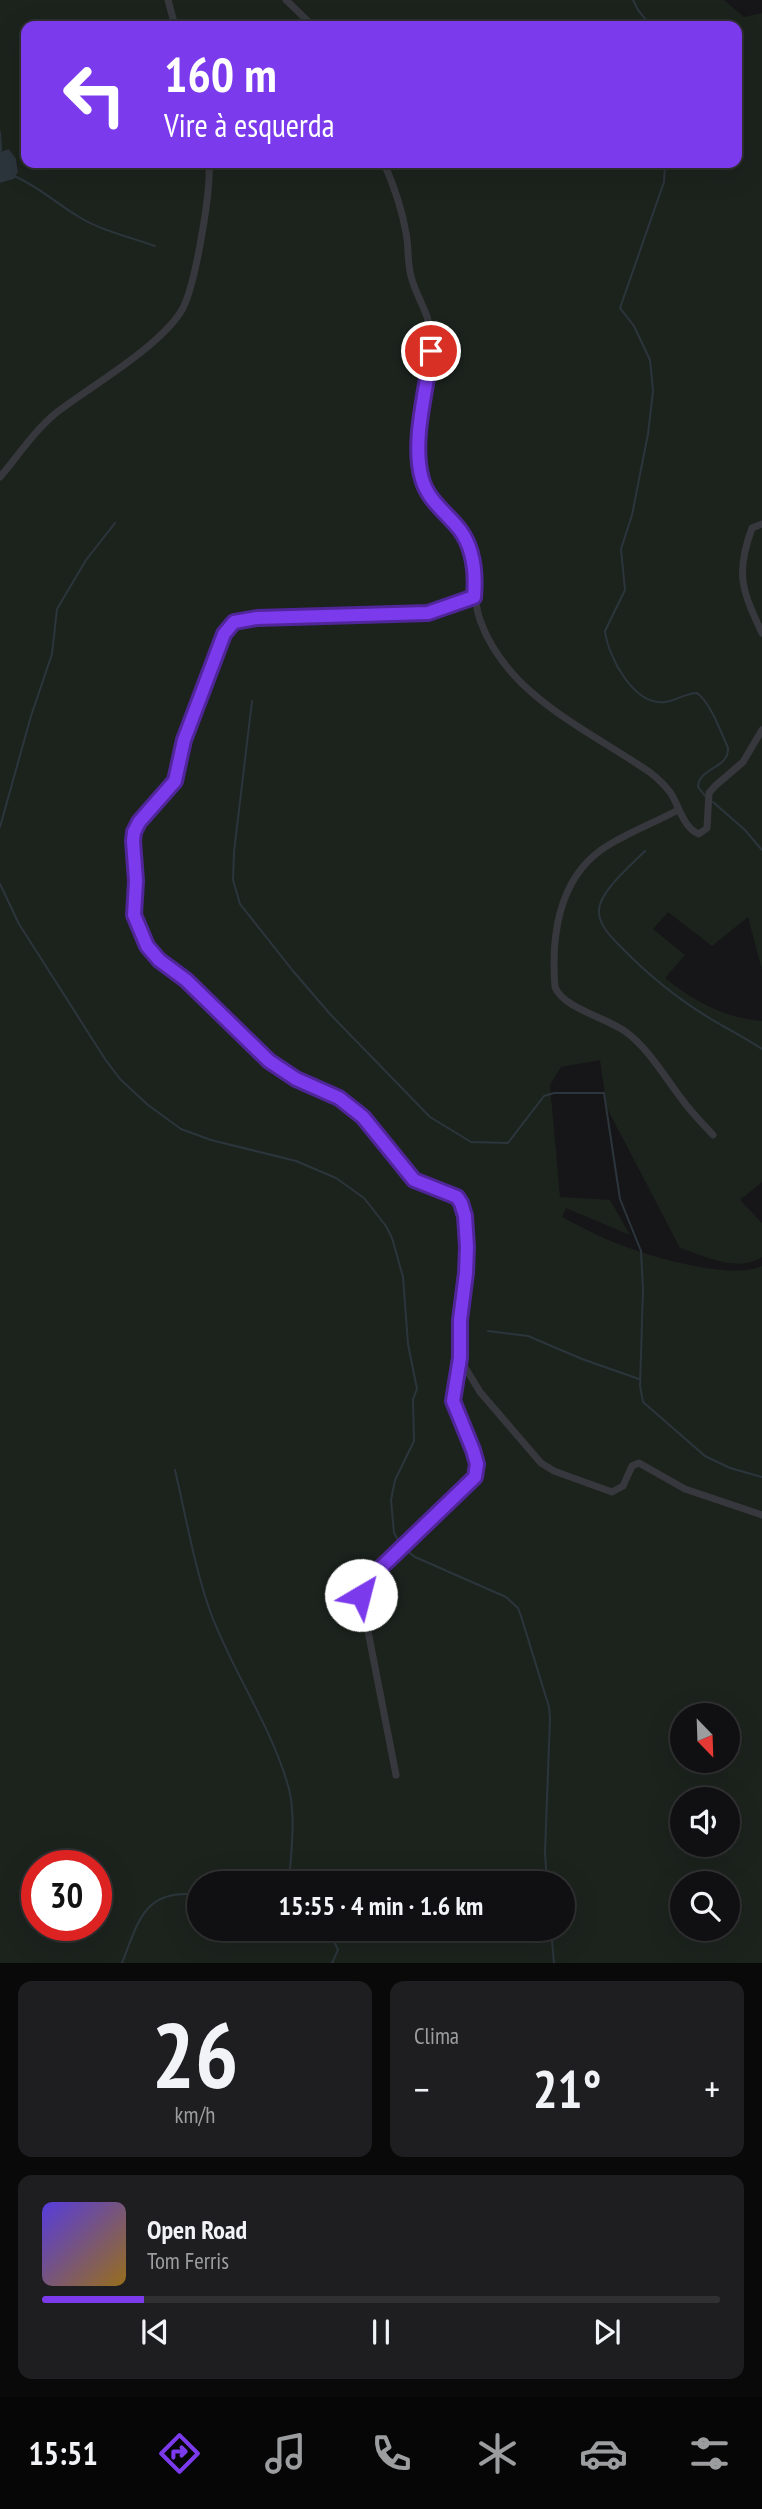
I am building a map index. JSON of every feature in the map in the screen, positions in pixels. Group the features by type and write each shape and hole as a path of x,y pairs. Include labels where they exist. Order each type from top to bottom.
{"street":[{"path":"168,0 174,21"},
{"path":"286,0 308,21"},
{"path":"0,477 53,416 136,355 173,324 181,313 189,296 202,227 208,168"},
{"path":"386,168 398,197 407,237 410,274 429,320 431,336 419,442 422,478 433,500 466,538 474,565 474,597 486,635 501,661 538,696 585,732 657,778 669,791 678,810 694,832 699,834 704,832 708,818 709,793 743,762 762,730"},
{"path":"762,524 752,528 741,562 747,600 762,633"},
{"path":"396,1775 361,1595 367,1581 475,1477 477,1464 473,1450 453,1401 460,1358 460,1320 467,1247 465,1216 461,1203 448,1192 414,1180 363,1117 339,1098 296,1079 269,1061 186,980 153,954 134,915 136,881 133,841 139,822 175,781 184,740 205,682 224,634 234,622 257,618 428,613 474,597"},
{"path":"678,810 610,844 580,872 564,900 557,923 555,987 569,1003 607,1020 633,1037 713,1135"},
{"path":"460,1358 480,1392 547,1468 612,1492 624,1486 632,1466 639,1463 685,1489 762,1515"}],"shaded area":[{"path":"0,0 724,0 744,17 762,13 762,970 748,917 712,946 668,912 653,929 685,955 665,978 710,1007 736,1017 762,1021 762,1182 740,1200 762,1223 762,1257 753,1262 732,1263 680,1248 607,1108 600,1060 561,1067 550,1085 560,1197 610,1200 630,1235 566,1208 562,1217 609,1240 668,1260 731,1271 762,1266 762,1963 0,1963 0,183 14,179 18,167 9,149 0,152"},
{"path":"9,149 16,159 18,172 14,179 0,183 0,152"}],"waterway":[{"path":"633,0 647,21"},
{"path":"0,132 1,151"},
{"path":"665,168 664,182 620,308 634,326 650,360 653,391 648,434 632,515 621,549 625,590 605,631 611,654 624,678 643,696 665,702 697,693 711,710 728,748 724,760 700,780 698,787 706,797"},
{"path":"14,176 88,222 155,246"},
{"path":"0,827 31,716 52,654 57,609 86,560 115,523"},
{"path":"252,701 234,852 233,880 240,904 330,1014 430,1117 471,1142 508,1143 544,1096 554,1093 604,1093 620,1199 641,1251 643,1289 640,1386 643,1402 705,1456 730,1468 762,1477"},
{"path":"713,802 745,830 762,850"},
{"path":"645,851 605,895 599,910 603,925 612,938 665,987 703,1014 762,1049"},
{"path":"0,884 19,924 105,1059 120,1079 148,1105 181,1129 211,1140 296,1161 336,1178 364,1198 386,1226 403,1277 408,1344 417,1389 413,1399 414,1441 395,1480 391,1500 394,1533 402,1546"},
{"path":"488,1331 528,1336 639,1379"},
{"path":"175,1470 210,1611 270,1738 287,1782 293,1819 290,1871"},
{"path":"406,1550 415,1557 506,1597 518,1608 549,1707 546,1871"},
{"path":"122,1963 133,1933 146,1910 167,1897 187,1894"},
{"path":"332,1963 338,1950 334,1941"},
{"path":"552,1941 554,1963"}],"route":[{"path":"361,1595 367,1581 414,1538 475,1477 477,1471 469,1438 452,1395 460,1358 460,1320 467,1247 465,1216 457,1197 414,1180 363,1117 339,1098 296,1079 269,1061 186,980 153,954 134,915 136,881 133,841 139,822 175,781 184,740 205,682 224,634 234,622 257,618 428,613 474,597 474,565 466,538 425,489 419,463 419,442 431,351"}]}
